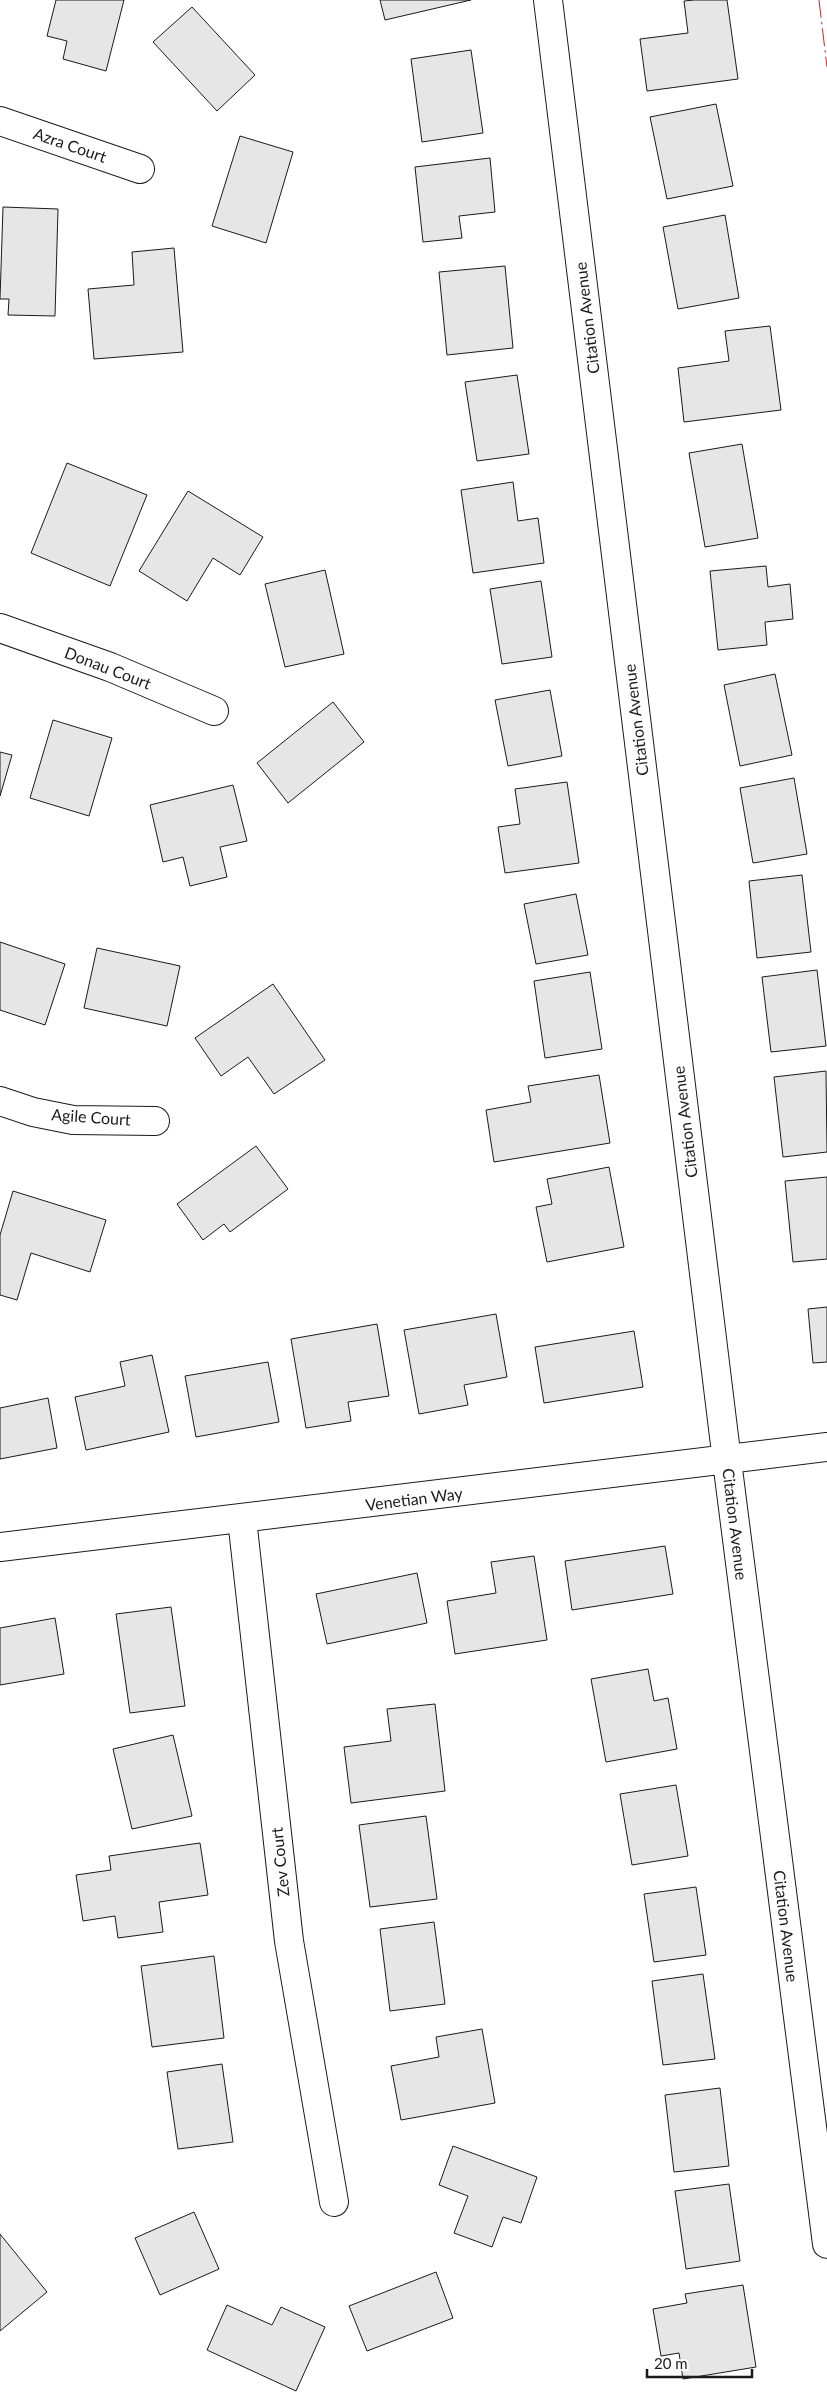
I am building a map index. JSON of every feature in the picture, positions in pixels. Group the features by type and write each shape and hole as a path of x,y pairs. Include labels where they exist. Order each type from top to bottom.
{"street":[{"name":"Citation Avenue","path":"548,0 726,1461 827,2244"},
{"name":"Azra Court","path":"0,121 140,169"},
{"name":"Donau Court","path":"0,628 110,667 214,711"},
{"name":"Agile Court","path":"0,1101 33,1112 72,1120 155,1121"},
{"name":"Venetian Way","path":"0,1547 242,1520 827,1447"},
{"name":"Zev Court","path":"242,1520 289,1941 334,2202"}],"building":[{"path":"56,0 124,0 106,71 63,59 67,41 47,36"},
{"path":"380,0 471,0 385,20"},
{"path":"727,0 738,79 647,91 640,39 688,33 684,1"},
{"path":"192,7 255,75 217,111 153,42"},
{"path":"471,50 483,133 422,142 411,59"},
{"path":"716,104 733,186 667,199 650,117"},
{"path":"240,136 293,152 266,243 212,226"},
{"path":"490,158 495,212 459,216 462,238 423,242 415,167"},
{"path":"3,207 58,209 55,316 8,315 9,299 0,299"},
{"path":"725,215 739,298 678,309 663,227"},
{"path":"174,248 183,352 94,359 88,289 134,285 132,252"},
{"path":"505,266 513,348 447,355 439,272"},
{"path":"770,326 781,410 684,422 678,368 729,361 725,331"},
{"path":"517,375 529,454 477,461 465,382"},
{"path":"742,444 758,538 705,547 689,453"},
{"path":"67,463 147,495 110,586 31,553"},
{"path":"513,482 518,521 538,518 544,563 473,573 461,490"},
{"path":"188,491 263,537 240,575 213,558 187,601 139,571"},
{"path":"766,566 768,587 790,584 793,619 765,622 767,645 718,650 710,571"},
{"path":"325,570 344,654 285,667 265,584"},
{"path":"541,581 552,657 502,664 490,589"},
{"path":"775,674 792,755 740,766 724,685"},
{"path":"550,690 562,756 508,766 495,700"},
{"path":"333,702 364,742 288,803 257,763"},
{"path":"53,720 112,738 89,816 30,798"},
{"path":"0,752 12,755 0,796"},
{"path":"794,778 807,854 753,863 740,788"},
{"path":"567,782 579,863 505,873 498,827 520,824 515,789"},
{"path":"233,785 247,841 220,847 227,877 190,886 183,857 163,862 150,805"},
{"path":"802,875 811,952 757,958 749,881"},
{"path":"576,894 588,955 536,964 524,904"},
{"path":"0,942 65,964 45,1025 0,1010"},
{"path":"97,948 180,966 167,1026 84,1008"},
{"path":"817,970 826,1046 771,1052 762,977"},
{"path":"590,972 602,1049 545,1058 534,981"},
{"path":"273,984 325,1060 274,1094 248,1057 221,1076 195,1038"},
{"path":"826,1071 827,1152 783,1157 774,1077"},
{"path":"599,1075 610,1143 494,1162 486,1110 531,1102 528,1086"},
{"path":"256,1146 288,1189 230,1232 224,1224 203,1240 177,1204"},
{"path":"609,1167 624,1247 547,1262 536,1207 552,1204 547,1179"},
{"path":"827,1177 827,1259 793,1262 785,1181"},
{"path":"13,1191 106,1220 90,1272 31,1253 17,1300 0,1295 0,1235"},
{"path":"827,1307 827,1362 813,1363 808,1309"},
{"path":"496,1314 507,1377 464,1385 468,1405 419,1414 404,1330"},
{"path":"377,1324 389,1396 348,1402 351,1421 306,1428 291,1339"},
{"path":"634,1331 643,1387 544,1403 535,1347"},
{"path":"152,1355 169,1432 86,1450 75,1397 125,1386 120,1362"},
{"path":"268,1362 279,1422 196,1437 185,1376"},
{"path":"48,1398 57,1448 0,1459 0,1408"},
{"path":"665,1546 673,1594 572,1610 565,1561"},
{"path":"534,1556 547,1640 455,1654 447,1601 496,1593 491,1562"},
{"path":"417,1573 427,1623 327,1644 316,1594"},
{"path":"171,1607 185,1706 130,1713 116,1614"},
{"path":"55,1618 64,1674 0,1685 0,1628"},
{"path":"648,1669 654,1701 668,1698 677,1749 606,1762 591,1679"},
{"path":"435,1704 445,1791 351,1803 344,1747 391,1741 387,1709"},
{"path":"173,1735 192,1816 132,1829 113,1749"},
{"path":"676,1785 688,1856 632,1865 620,1794"},
{"path":"426,1816 437,1899 370,1907 359,1825"},
{"path":"200,1843 208,1895 159,1902 163,1932 118,1938 115,1916 83,1921 76,1875 111,1870 109,1856"},
{"path":"696,1887 706,1955 654,1962 644,1894"},
{"path":"434,1922 445,2004 390,2011 380,1929"},
{"path":"214,1956 224,2038 152,2047 141,1966"},
{"path":"703,1974 715,2059 663,2065 652,1981"},
{"path":"482,2029 495,2103 401,2120 391,2066 439,2057 436,2037"},
{"path":"222,2064 233,2142 178,2149 167,2072"},
{"path":"720,2088 729,2166 674,2172 665,2095"},
{"path":"453,2146 537,2177 521,2223 503,2217 492,2247 454,2233 468,2196 439,2185"},
{"path":"729,2184 740,2261 686,2269 675,2191"},
{"path":"194,2212 219,2269 160,2295 135,2238"},
{"path":"0,2234 47,2292 0,2331"},
{"path":"436,2272 453,2318 367,2351 349,2306"},
{"path":"743,2285 756,2367 683,2379 679,2353 661,2356 653,2309 687,2303 685,2294"},
{"path":"227,2305 272,2325 281,2307 325,2327 296,2391 207,2350"}],"power":[{"path":"819,0 827,67"}]}
